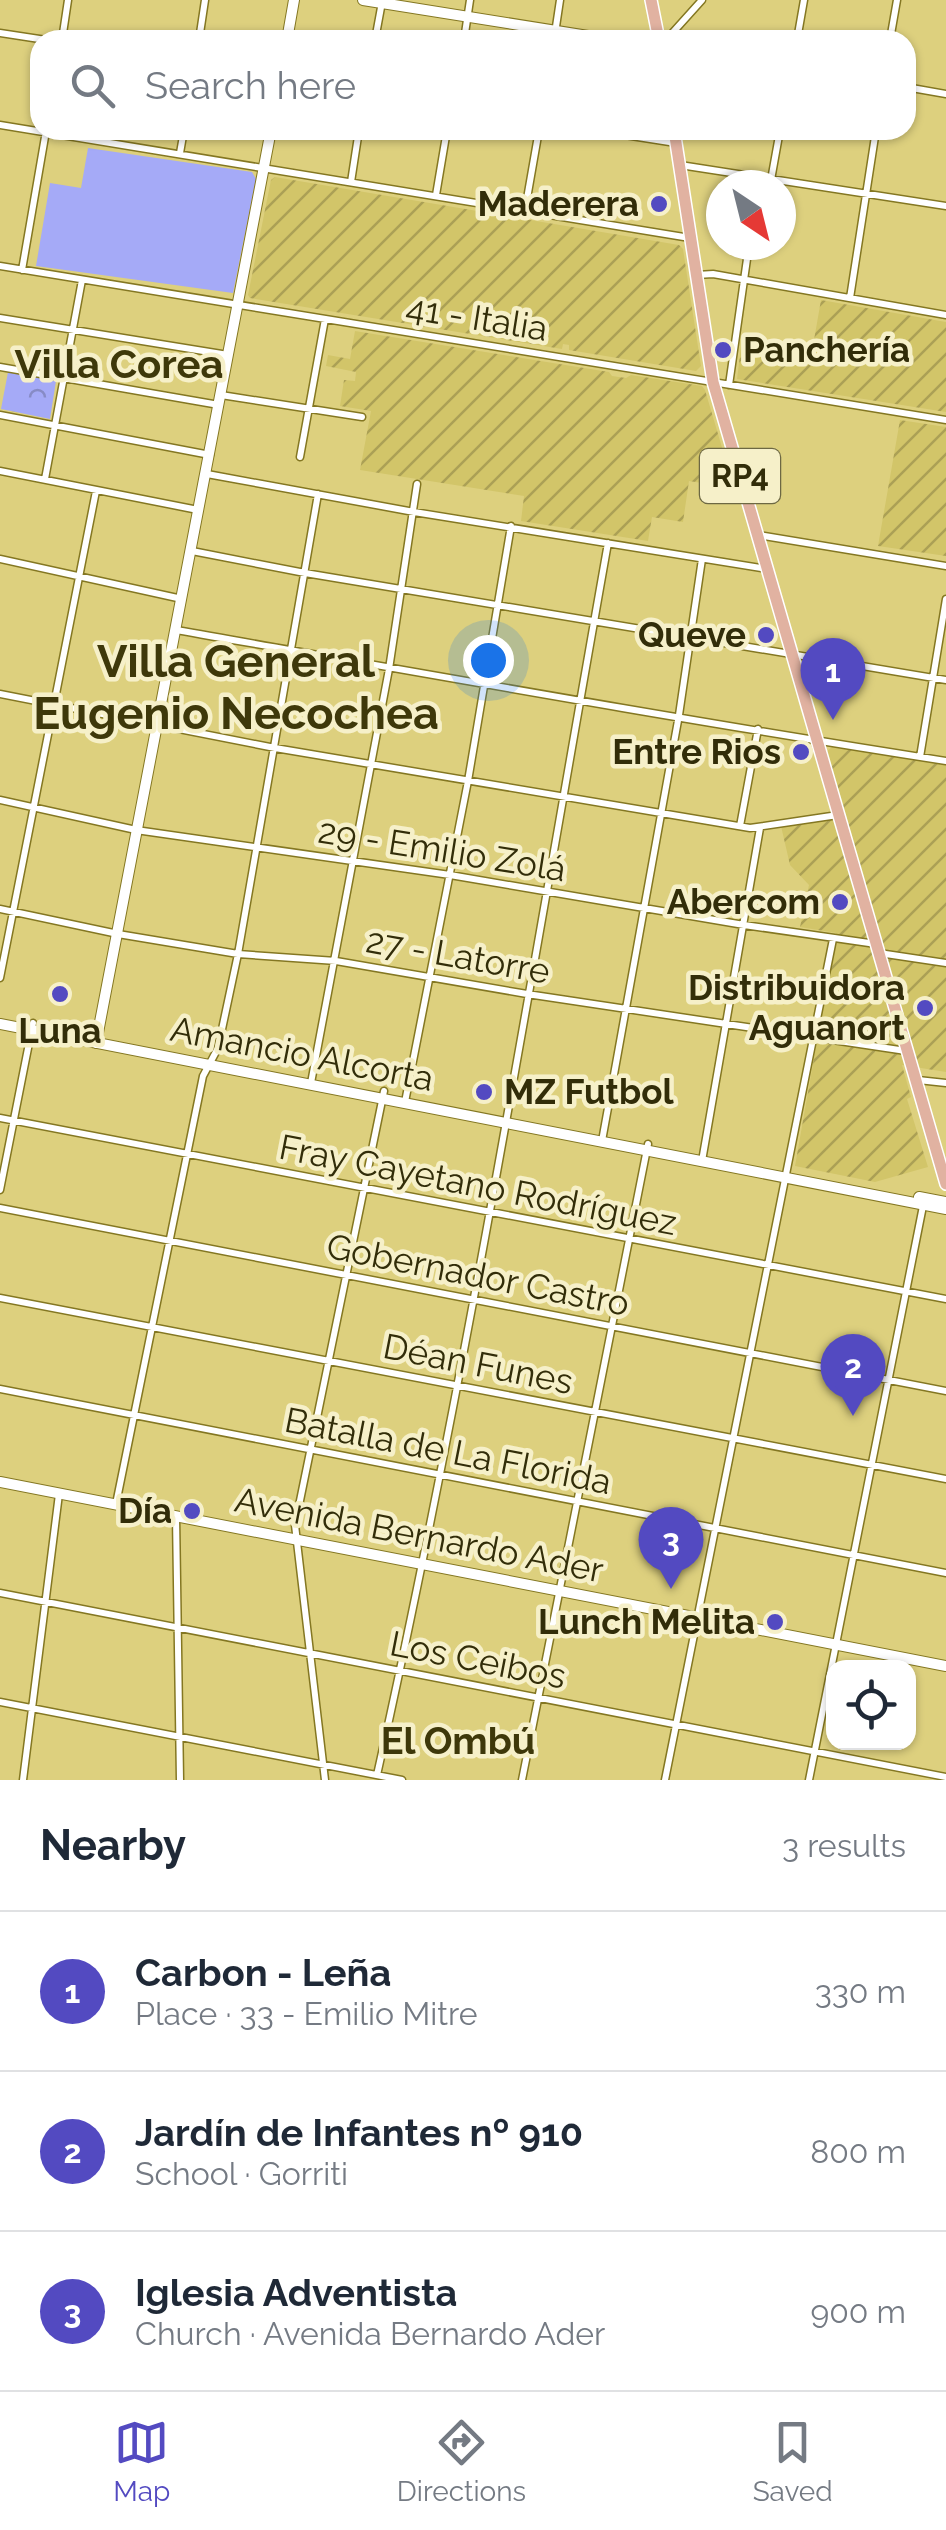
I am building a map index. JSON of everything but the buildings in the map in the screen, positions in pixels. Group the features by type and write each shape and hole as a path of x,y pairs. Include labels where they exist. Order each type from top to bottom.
{"main road":[{"path":"289,30 294,0"},
{"path":"363,0 528,30"},
{"path":"650,0 656,30"},
{"path":"96,1039 269,140"},
{"name":"RP4","path":"676,140 713,382 946,1184"},
{"path":"0,1021 33,1027"},
{"name":"Amancio Alcorta","path":"33,1027 786,1174"},
{"path":"786,1174 924,1204 946,1205"},
{"path":"786,1174 946,1205"},
{"name":"Avenida Bernardo Ader","path":"0,1482 946,1666"}],"street":[{"path":"64,30 68,0"},
{"path":"200,30 205,0"},
{"path":"466,30 470,0"},
{"path":"556,30 560,0"},
{"path":"675,30 702,0"},
{"path":"799,30 804,0"},
{"path":"892,30 897,0"},
{"path":"378,30 382,2"},
{"path":"0,33 30,38"},
{"path":"916,89 946,94"},
{"path":"0,124 30,129"},
{"path":"22,270 44,140"},
{"path":"98,140 691,238"},
{"path":"180,154 182,140"},
{"path":"351,182 358,140"},
{"path":"436,195 445,140"},
{"path":"525,210 537,140"},
{"path":"773,170 778,140"},
{"path":"850,298 874,140"},
{"path":"680,165 706,170"},
{"path":"796,183 946,206"},
{"path":"729,385 747,260"},
{"name":"41 - Italia","path":"0,266 946,420"},
{"path":"697,275 744,279 946,316"},
{"path":"45,479 82,280"},
{"path":"0,318 229,355"},
{"path":"300,457 325,319"},
{"path":"0,367 362,418"},
{"path":"0,415 210,456"},
{"path":"0,471 200,510"},
{"path":"206,474 767,570"},
{"path":"312,1080 354,862 417,484"},
{"path":"0,978 96,491"},
{"path":"116,1504 203,1076 212,1061 238,954 318,494"},
{"path":"405,1099 468,781 511,526"},
{"path":"757,535 946,566"},
{"path":"377,1775 490,1213 608,542"},
{"path":"192,551 305,574 946,680"},
{"path":"0,559 182,599"},
{"path":"602,1138 646,908 702,559"},
{"path":"920,757 946,599"},
{"path":"176,630 946,761"},
{"path":"0,694 275,748 740,826 760,828 839,815"},
{"path":"740,826 758,729"},
{"name":"29 - Emilio Zolá","path":"0,800 136,830 546,890 833,939 946,963"},
{"path":"703,1158 760,828"},
{"name":"27 - Latorre","path":"0,909 238,954 336,961 907,1051"},
{"path":"665,1780 833,939"},
{"path":"0,1190 33,1027"},
{"path":"916,1080 946,1082"},
{"path":"325,1780 294,1538 384,1094"},
{"name":"Fray Cayetano Rodríguez","path":"0,1118 946,1299"},
{"path":"522,1780 648,1146"},
{"path":"810,1780 924,1204"},
{"name":"Gobernador Castro","path":"0,1208 946,1391"},
{"name":"Déan Funes","path":"0,1298 946,1480"},
{"name":"Batalla de La Florida","path":"0,1389 946,1574"},
{"path":"23,1780 59,1493"},
{"path":"176,1516 180,1780"},
{"name":"Los Ceibos","path":"0,1593 946,1777"},
{"path":"0,1702 402,1780"}],"shaded area":[{"path":"275,177 679,245 683,249 701,366 696,371 569,350 569,345 563,344 562,349 250,298 271,180"},
{"path":"821,300 946,322 946,412 737,379 741,347 811,357"},
{"path":"355,331 609,372 612,376 631,375 702,386 734,488 689,481 683,522 652,517 648,541 521,521 524,496 360,470 371,411 340,406 344,380 355,381 356,372 326,366 328,355 350,359"},
{"path":"900,420 946,427 946,556 878,546"},
{"path":"832,747 946,765 946,1072 902,1065 911,1097 907,1099 928,1167 875,1182 795,1166 836,933 800,927 809,885 790,865 781,826 843,813 825,753"}],"green space":[{"path":"88,148 252,172 256,179 233,293 36,266 50,183 81,188"},
{"path":"8,372 56,381 50,419 1,409"}],"place":[{"name":"Maderera","path":"659,204"},
{"name":"Panchería","path":"723,350"},
{"name":"Queve","path":"766,635"},
{"name":"Carbon - Leña","path":"833,720"},
{"name":"Entre Rios","path":"801,752"},
{"name":"Abercom","path":"840,902"},
{"name":"Luna","path":"60,994"},
{"name":"Distribuidora Aguanort","path":"925,1008"},
{"name":"MZ Futbol","path":"484,1092"},
{"name":"Jardín de Infantes nº 910","path":"853,1416"},
{"name":"Día","path":"192,1511"},
{"name":"Iglesia Adventista","path":"671,1589"},
{"name":"Lunch Melita","path":"775,1622"}],"district":[{"name":"Villa Corea","path":"119,364"},
{"name":"Villa General Eugenio Necochea","path":"236,687"},
{"name":"El Ombú","path":"458,1741"}]}
